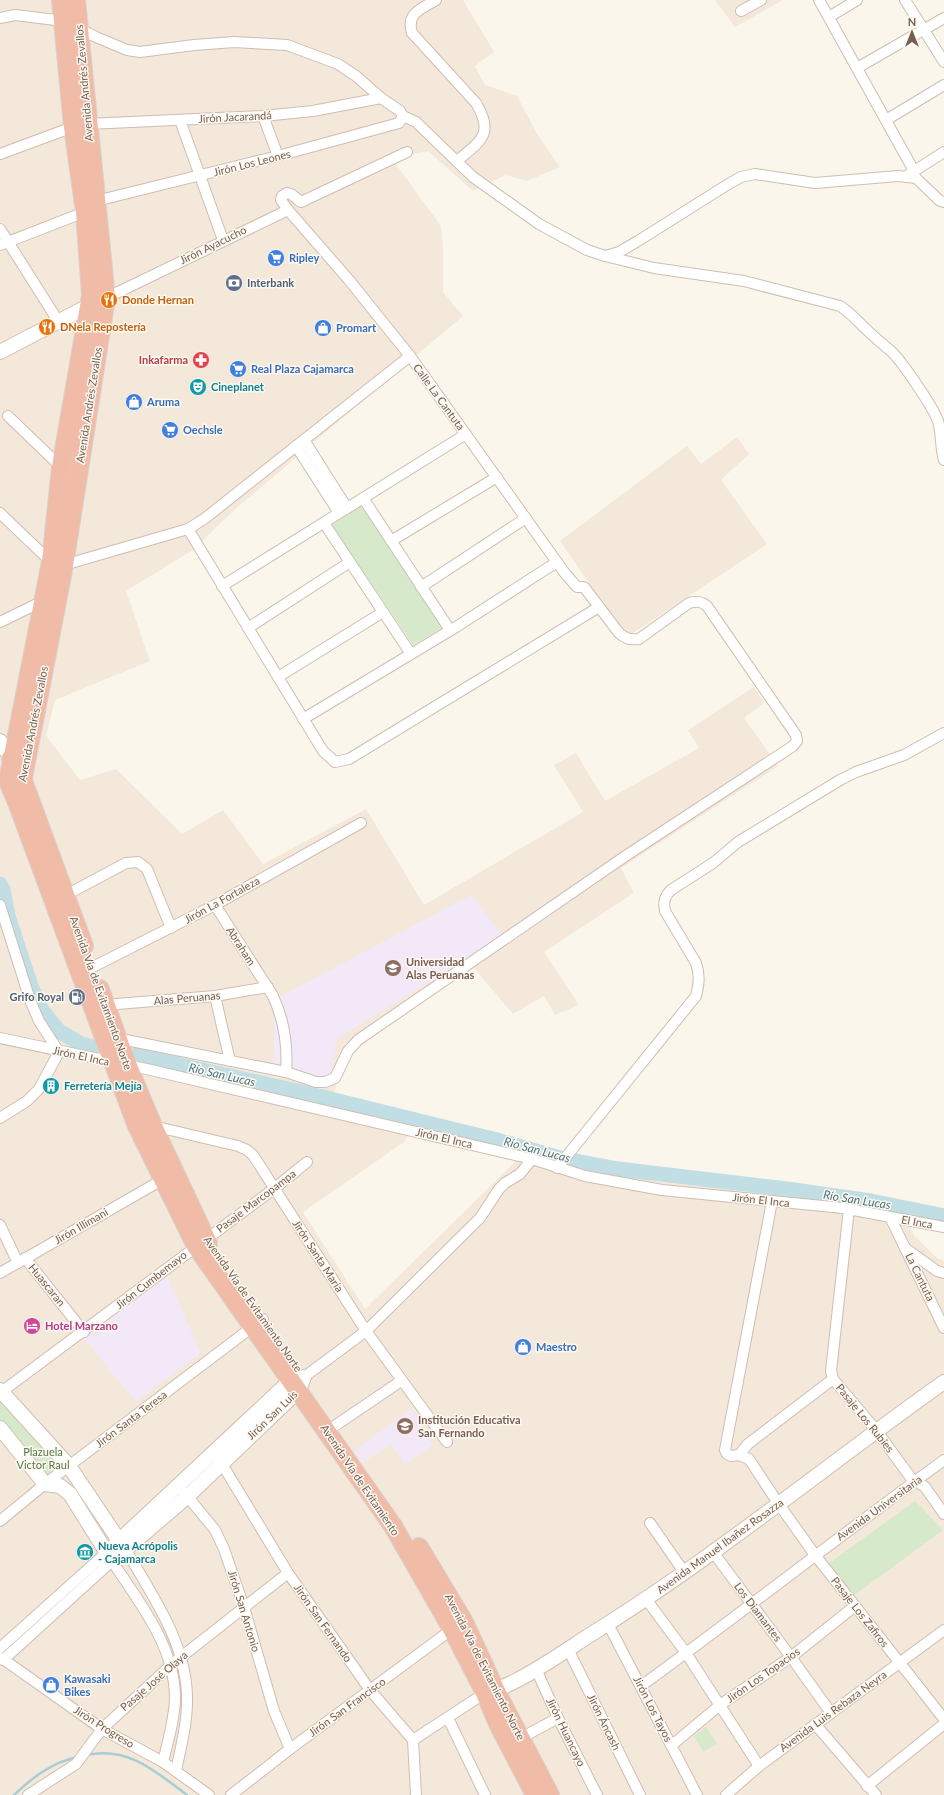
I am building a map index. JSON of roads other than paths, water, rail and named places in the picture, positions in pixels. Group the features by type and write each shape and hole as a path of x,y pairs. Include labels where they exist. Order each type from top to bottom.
{"highway":[{"name":"Avenida Andrés Zevallos","path":"61,0 71,24"},
{"name":"Avenida Andrés Zevallos","path":"76,0 71,24 80,126 90,206 92,295 98,301"},
{"name":"Avenida Andrés Zevallos","path":"18,806 10,771 43,601 58,564 62,467 98,301"},
{"name":"Avenida Andrés Zevallos","path":"10,771 58,564 98,301"},
{"name":"Avenida Vía de Evitamiento Norte","path":"10,771 66,895 86,970 105,1005 115,1050 136,1124 162,1180"},
{"name":"Avenida Vía de Evitamiento Norte","path":"18,806 86,970 115,1050 153,1126 200,1243"},
{"name":"Avenida Vía de Evitamiento","path":"162,1180 200,1243 380,1496"},
{"name":"Avenida Vía de Evitamiento Norte","path":"298,1382 336,1425 380,1496 458,1626 491,1692 521,1738 550,1795"},
{"path":"491,1692 498,1724 535,1795"}],"street":[{"path":"436,0 414,14 410,20 412,33 476,103 482,112 484,122 485,132 482,140 457,161"},
{"path":"740,11 761,0"},
{"path":"819,0 914,171"},
{"path":"829,17 857,0"},
{"path":"905,0 944,62"},
{"path":"0,18 15,15 71,24 96,37 128,50 140,52 194,45 240,42 287,45 338,64 356,76 381,98 400,111 403,116 416,122 473,177 539,224 587,250 654,268 744,281 840,306 850,312 868,331 893,353 930,404 938,419 941,449 944,460"},
{"path":"857,68 944,18"},
{"path":"886,120 944,85"},
{"name":"Jirón Jacarandá","path":"0,154 80,126 263,116 313,111 381,98"},
{"path":"263,116 278,156"},
{"name":"Jirón Los Leones","path":"4,243 90,206 399,123 403,116"},
{"path":"180,120 223,240"},
{"path":"288,210 281,200 282,196 287,193 291,194 301,202 407,152"},
{"path":"905,177 944,152"},
{"path":"605,256 619,252 638,241 741,177 755,174 816,182 905,177 916,178 940,201 944,202"},
{"name":"Jirón Ayacucho","path":"1,349 223,240 288,210"},
{"name":"Calle La Cantuta","path":"288,210 349,280 410,356 557,562 577,587 584,587 599,607"},
{"path":"0,229 4,243 58,321"},
{"path":"0,513 58,564 188,529 204,519 410,356"},
{"path":"8,416 62,467"},
{"path":"222,586 466,434"},
{"path":"300,443 343,511"},
{"path":"391,541 497,477"},
{"path":"363,498 450,630"},
{"path":"421,587 526,518"},
{"path":"324,523 411,654"},
{"path":"115,1050 230,1060 286,1072 316,1082 330,1081 339,1072 348,1051 358,1040 627,855 795,745 797,741 796,735 707,606 702,602 696,601 689,604 639,639 631,640 619,633 599,607 349,759 335,762 323,751 188,529"},
{"path":"248,628 350,562"},
{"path":"303,719 450,630 557,562"},
{"path":"1,620 43,601"},
{"path":"278,677 383,612"},
{"path":"559,1166 696,996 700,980 698,968 665,911 664,903 666,895 671,890 713,862 738,842 840,780 856,772 904,756 944,734"},
{"path":"0,741 10,771"},
{"name":"Jirón La Fortaleza","path":"86,970 215,905 361,823"},
{"path":"66,895 126,863 138,862 147,869 171,928"},
{"path":"0,905 30,1000 39,1021 59,1052 39,1089 27,1101 0,1118"},
{"name":"Abraham","path":"215,905 268,987 279,1008 284,1027 287,1055 286,1072"},
{"name":"Alas Peruanas","path":"105,1005 215,996 268,987"},
{"path":"215,996 230,1060"},
{"name":"Jirón El Inca","path":"0,1038 59,1052 115,1050 151,1070 532,1159 559,1166 585,1176 662,1190 849,1209 890,1217"},
{"name":"Jirón Santa María","path":"153,1126 228,1143 248,1150 253,1155 366,1331 401,1381 447,1442"},
{"path":"298,1382 366,1331 480,1218 499,1189 505,1183 520,1174 532,1159"},
{"name":"Pasaje Marcopampa","path":"200,1243 275,1188 306,1162"},
{"name":"Jirón Illimani","path":"0,1273 162,1180"},
{"name":"Pasaje Los Zafiros","path":"772,1201 725,1443 725,1450 727,1454 731,1456 739,1455 749,1459 815,1555 944,1719"},
{"name":"Pasaje Los Rubíes","path":"849,1209 831,1371 833,1379 876,1430 911,1478 924,1487 944,1514"},
{"name":"El Inca","path":"890,1217 944,1227"},
{"name":"La Cantuta","path":"890,1217 944,1328"},
{"name":"Huascaran","path":"0,1225 22,1260 84,1332"},
{"name":"Jirón Cumbemayo","path":"1,1392 84,1332 200,1243"},
{"path":"905,1248 940,1272"},
{"path":"923,1283 927,1276 940,1272"},
{"name":"Jirón Santa Teresa","path":"0,1521 45,1484 258,1323"},
{"path":"739,1455 748,1444 833,1379"},
{"path":"336,1425 401,1381"},
{"name":"Jirón San Luis","path":"0,1648 123,1545 188,1496 218,1458 298,1382"},
{"name":"Avenida Manuel Ibañez Rosazza","path":"491,1692 536,1669 646,1599 713,1552 876,1430 944,1382"},
{"path":"1,1392 69,1466 123,1545 165,1617 181,1657 187,1694 185,1728 176,1770"},
{"path":"0,1428 45,1484 60,1486 70,1494 154,1626 171,1665 175,1696 171,1729 163,1762"},
{"name":"Jirón San Luis","path":"123,1545 178,1485 218,1458"},
{"name":"Jirón San Fernando","path":"218,1458 288,1573 370,1690 413,1740"},
{"name":"Avenida Universitaria","path":"641,1686 753,1604 815,1555 944,1460"},
{"name":"Jirón San Antonio","path":"178,1485 215,1530 224,1548 244,1607 274,1711 290,1749"},
{"path":"650,1524 684,1572"},
{"name":"Los Diamantes","path":"713,1552 753,1604 830,1713"},
{"name":"Jirón San Luis","path":"2,1659 109,1557"},
{"name":"Pasaje José Olaya","path":"28,1795 79,1761 102,1728 171,1665 288,1573"},
{"path":"646,1599 686,1653 759,1766"},
{"name":"Jirón Los Topacios","path":"672,1745 720,1705 791,1657 855,1606"},
{"name":"Jirón Los Tayos","path":"608,1624 672,1745 676,1757 696,1795"},
{"name":"Jirón San Francisco","path":"231,1795 290,1749 458,1626"},
{"name":"Avenida Luis Rebaza Neyra","path":"726,1795 759,1766 944,1630"},
{"name":"Jirón Áncash","path":"568,1649 640,1795"},
{"name":"Jirón Progreso","path":"2,1659 102,1728 176,1770 209,1795"},
{"name":"Jirón Huancayo","path":"536,1669 558,1718 597,1795"},
{"path":"416,1795 413,1740 491,1692"},
{"path":"448,1718 485,1795"},
{"path":"521,1738 558,1718"},
{"path":"815,1724 876,1795"},
{"path":"867,1786 944,1724"}],"waterway":[{"name":"Río San Lucas","path":"0,884 3,889 8,916 31,986 41,1009 59,1031 81,1044 103,1049"},
{"name":"Río San Lucas","path":"136,1055 306,1093 497,1140 560,1158 618,1169 787,1189 871,1201 944,1216"},
{"path":"86,1755 101,1753 116,1754 129,1758 153,1770 187,1795"},
{"path":"14,1795 51,1767 69,1759 78,1757"}],"place":[{"name":"Ripley","path":"276,258"},
{"name":"Interbank","path":"234,283"},
{"name":"Donde Hernan","path":"109,300"},
{"name":"DNela Repostería","path":"47,327"},
{"name":"Promart","path":"323,328"},
{"name":"Inkafarma","path":"201,360"},
{"name":"Real Plaza Cajamarca","path":"238,369"},
{"name":"Cineplanet","path":"198,387"},
{"name":"Aruma","path":"134,402"},
{"name":"Oechsle","path":"170,430"},
{"name":"Universidad Alas Peruanas","path":"393,968"},
{"name":"Grifo Royal","path":"77,997"},
{"name":"Ferretería Mejía","path":"51,1086"},
{"name":"Hotel Marzano","path":"32,1326"},
{"name":"Maestro","path":"523,1347"},
{"name":"Institución Educativa San Fernando","path":"405,1426"},
{"name":"Nueva Acrópolis - Cajamarca","path":"85,1552"},
{"name":"Kawasaki Bikes","path":"51,1685"}],"park label":[{"name":"Plazuela Victor Raul","path":"43,1458"}]}
